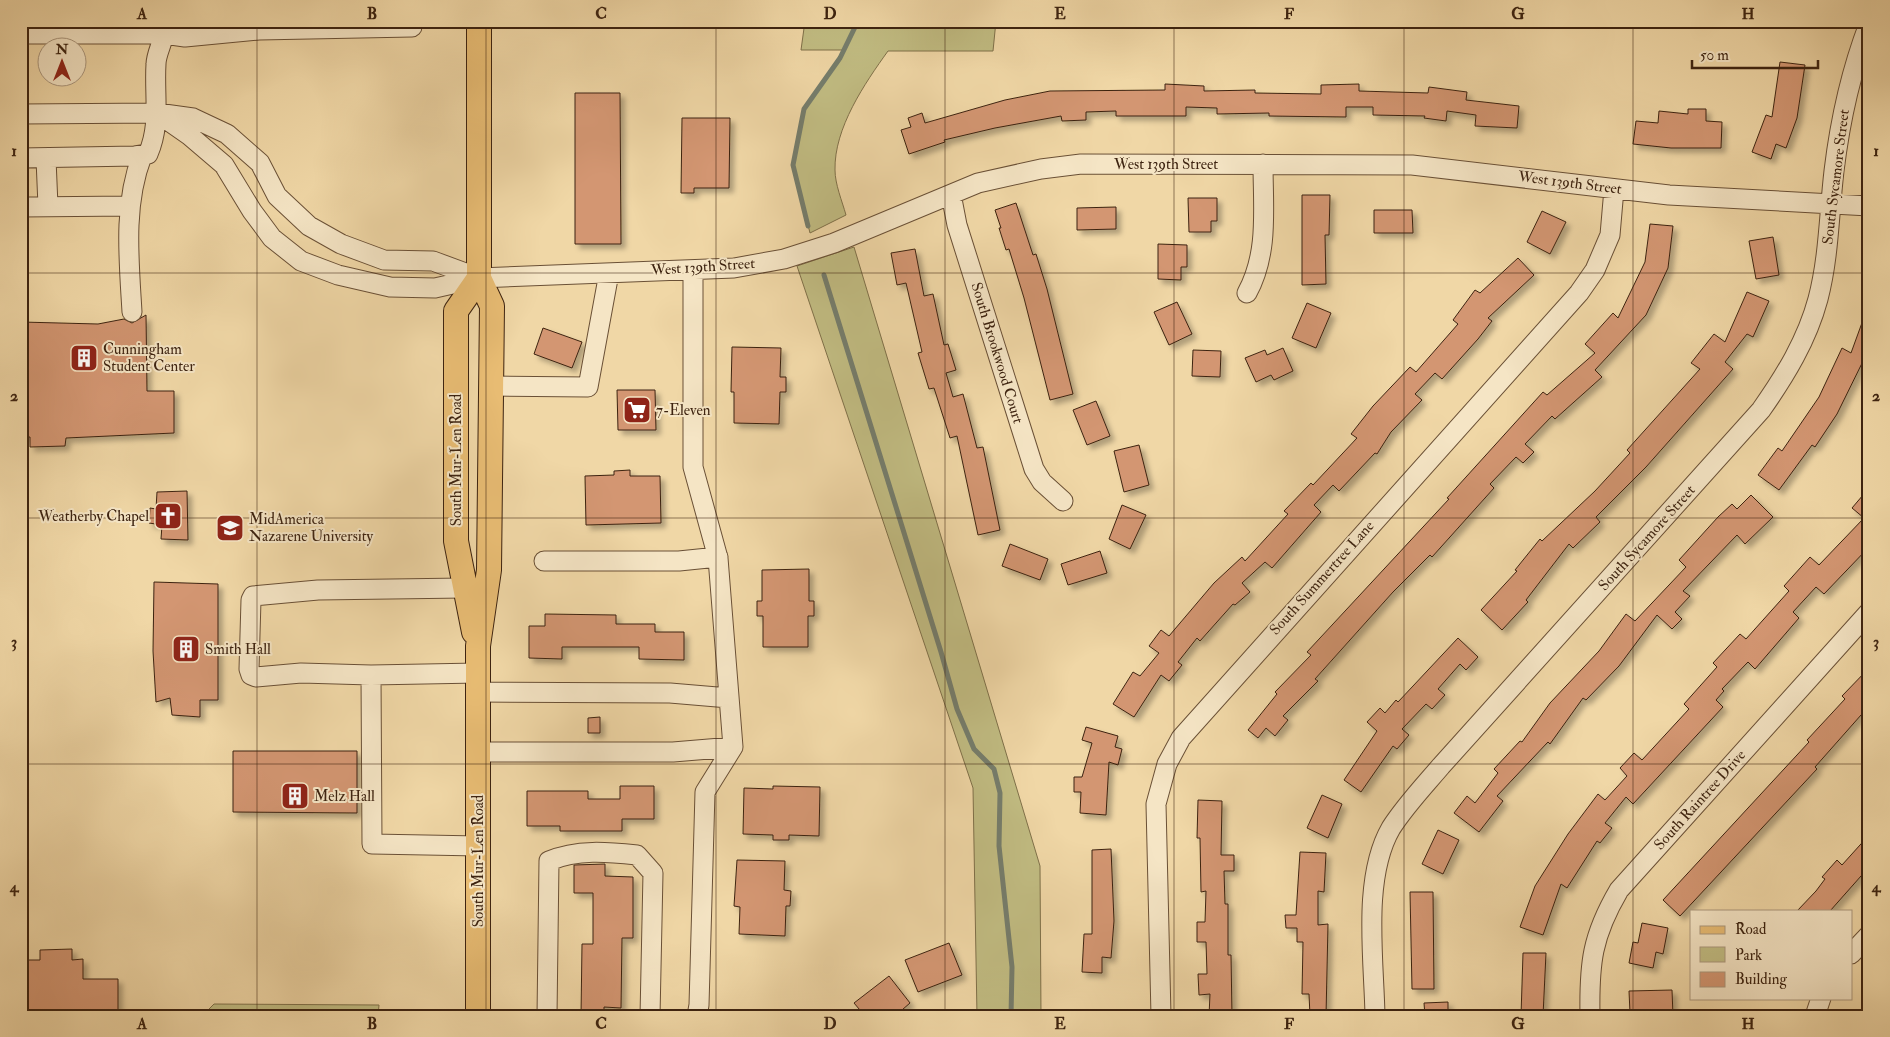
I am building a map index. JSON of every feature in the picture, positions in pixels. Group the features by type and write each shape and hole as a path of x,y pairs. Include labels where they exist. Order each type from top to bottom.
{"main road":[{"name":"South Mur-Len Road","path":"478,1016 478,646 489,570 492,306 479,278 479,21"},
{"name":"South Mur-Len Road","path":"478,646 464,588 456,541 456,311 479,278"}],"street":[{"name":"South Sycamore Street","path":"1376,1016 1374,878 1381,850 1391,829 1405,808 1442,766 1761,410 1788,370 1803,340 1818,300 1825,264 1843,112 1856,56 1869,24"},
{"path":"21,34 104,27 156,29 186,37 259,30 412,27"},
{"path":"21,158 142,156 148,154 154,141 157,113 156,29"},
{"path":"21,114 157,113 193,118 227,134 260,163 277,196 309,226 340,244 384,260 433,261 479,278"},
{"path":"157,113 190,136 224,165 252,211 272,238 301,261 338,276 390,287 435,288 479,278"},
{"path":"132,312 128,252 130,206 134,178 142,156"},
{"path":"46,159 48,206"},
{"name":"West 139th Street","path":"479,278 734,268 784,259 834,243 950,194 998,178 1042,169 1081,164 1412,165 1614,189 1726,199 1869,206"},
{"path":"1247,292 1255,278 1261,258 1263,164"},
{"name":"South Summertree Lane","path":"1161,1016 1156,804 1167,764 1181,738 1579,293 1595,270 1610,235 1614,189"},
{"name":"South Brookwood Court","path":"950,194 957,225 1031,462 1042,482 1063,501"},
{"path":"21,207 130,206"},
{"path":"693,270 693,467 718,557 733,747 705,792 699,1005 696,1016"},
{"path":"491,386 588,387 609,273"},
{"path":"544,562 679,562 718,557"},
{"path":"464,588 318,590 253,596 250,640 251,675 256,677 301,673 371,675 729,698"},
{"name":"South Raintree Drive","path":"1590,1016 1590,975 1594,943 1606,913 1619,890 1869,612"},
{"path":"371,675 372,844 479,846"},
{"path":"478,752 673,752 733,747"},
{"path":"547,1016 550,861 564,855 609,852 637,855 653,873 650,1016"},
{"path":"1852,953 1869,935"},
{"path":"1814,1016 1819,1000"}],"green space":[{"path":"805,21 996,21 993,51 888,51 852,107 840,138 836,154 835,175 846,215 810,233 793,165 804,109 844,50 801,50"},
{"path":"854,247 1040,866 1041,1016 977,1016 973,788 797,266"},
{"path":"214,1004 379,1005 378,1016 207,1016 207,1011"}],"building":[{"path":"1780,62 1805,65 1797,118 1786,148 1776,144 1771,159 1752,152 1766,115 1772,117"},
{"path":"1165,84 1204,86 1204,91 1255,90 1255,93 1321,94 1321,85 1359,84 1359,91 1428,93 1429,87 1467,92 1466,100 1519,106 1517,128 1475,126 1476,115 1447,111 1446,121 1424,118 1425,116 1373,115 1373,107 1346,107 1346,117 1269,116 1269,113 1217,114 1217,108 1186,107 1186,116 1116,116 1116,111 1086,112 1086,120 1062,121 1061,116 995,128 944,140 945,142 909,154 901,130 911,127 908,118 922,113 925,123 1005,100 1050,91 1165,90"},
{"path":"575,93 620,93 621,244 575,244"},
{"path":"1688,109 1706,109 1706,121 1722,122 1721,148 1671,148 1633,144 1636,121 1658,123 1659,111 1688,114"},
{"path":"682,118 730,118 729,188 694,188 694,193 681,193"},
{"path":"1302,195 1330,195 1329,235 1325,235 1326,284 1302,285"},
{"path":"1188,198 1217,198 1217,221 1211,221 1211,232 1189,232"},
{"path":"1016,203 1033,255 1036,254 1047,289 1073,394 1050,400 1024,298 1009,249 1006,250 995,210"},
{"path":"1116,207 1116,229 1077,230 1077,208"},
{"path":"1374,210 1412,210 1413,233 1374,233"},
{"path":"1542,211 1566,222 1550,254 1527,242"},
{"path":"1650,224 1673,226 1668,268 1646,315 1595,370 1602,377 1555,419 1552,416 1525,444 1534,452 1523,463 1516,457 1490,484 1494,488 1432,557 1430,555 1393,592 1315,679 1318,681 1283,716 1288,720 1275,736 1266,728 1258,738 1248,730 1277,694 1275,692 1311,655 1307,652 1449,499 1447,498 1543,392 1547,395 1595,353 1585,344 1613,313 1618,318 1645,262"},
{"path":"1773,237 1779,275 1756,279 1749,241"},
{"path":"1158,244 1187,245 1187,267 1181,267 1181,280 1158,279"},
{"path":"915,249 924,296 933,294 944,345 948,344 956,370 946,373 953,397 963,394 977,448 983,447 1000,530 978,535 957,436 950,438 934,388 929,389 918,353 922,352 906,283 897,285 891,253"},
{"path":"1518,258 1534,275 1488,318 1492,321 1442,379 1435,373 1415,394 1422,400 1391,432 1377,454 1375,453 1339,491 1333,485 1314,505 1321,512 1272,568 1265,562 1242,583 1250,592 1235,605 1233,604 1200,641 1197,638 1178,662 1182,665 1169,681 1161,675 1134,717 1113,704 1133,672 1140,676 1159,653 1149,646 1161,630 1169,636 1214,583 1242,557 1245,561 1288,514 1284,511 1311,483 1313,485 1357,438 1351,434 1373,406 1410,367 1416,372 1458,324 1453,320 1475,290 1480,293"},
{"path":"1747,292 1769,301 1753,337 1747,334 1725,362 1733,369 1646,467 1596,517 1600,522 1573,548 1569,544 1526,600 1528,602 1502,630 1481,610 1517,571 1515,570 1540,539 1542,541 1595,491 1630,453 1627,450 1700,369 1691,363 1714,334 1725,342"},
{"path":"1177,302 1192,334 1169,345 1154,312"},
{"path":"1307,303 1331,313 1316,348 1292,338"},
{"path":"1867,309 1869,309 1869,349 1837,414 1815,447 1812,445 1779,490 1758,475 1778,448 1782,451 1819,397 1842,348 1851,353"},
{"name":"Cunningham Student Center","path":"146,315 147,391 174,391 174,433 66,438 65,446 30,447 30,437 21,437 21,322 98,324 124,319 132,323"},
{"path":"543,328 582,342 572,368 534,354"},
{"path":"732,347 781,348 780,377 786,377 786,392 780,392 779,424 734,423 734,392 731,392"},
{"path":"1283,348 1293,371 1274,380 1271,375 1256,382 1245,358 1265,350 1267,355"},
{"path":"1193,350 1221,351 1220,377 1192,376"},
{"name":"7-Eleven","path":"617,390 655,390 656,430 618,430"},
{"path":"1096,401 1110,436 1087,445 1073,410"},
{"path":"1139,445 1149,485 1124,492 1114,451"},
{"path":"630,470 630,476 660,476 661,523 586,525 585,476 614,475 614,471"},
{"path":"1869,488 1869,547 1824,594 1816,587 1793,612 1799,618 1755,669 1748,662 1722,689 1724,691 1716,700 1723,707 1633,804 1626,797 1605,823 1612,828 1600,843 1597,841 1567,888 1561,884 1543,935 1520,927 1535,886 1568,834 1598,794 1605,800 1627,776 1620,768 1634,753 1642,760 1689,709 1684,704 1717,667 1713,663 1740,634 1746,639 1789,591 1784,586 1810,557 1819,565 1864,518 1852,508"},
{"name":"Weatherby Chapel","path":"187,491 188,540 161,539 162,525 149,523 150,508 156,509 157,492"},
{"path":"1751,495 1773,517 1745,544 1737,535 1683,591 1690,596 1675,612 1682,619 1672,629 1657,615 1619,666 1586,700 1583,698 1550,744 1548,742 1497,796 1503,801 1479,832 1454,813 1467,796 1475,803 1498,773 1494,769 1520,741 1522,742 1550,703 1599,651 1626,614 1635,621 1686,567 1679,560 1718,517 1732,504 1737,509"},
{"path":"1122,505 1146,515 1130,549 1109,539"},
{"path":"1010,544 1048,559 1040,580 1002,566"},
{"path":"1100,551 1107,573 1068,585 1061,564"},
{"path":"809,569 809,601 814,601 814,616 808,616 808,647 763,647 763,616 757,616 757,601 762,601 762,570"},
{"name":"Smith Hall","path":"154,582 218,584 218,700 200,700 200,717 172,715 170,698 156,702 153,651"},
{"path":"545,614 616,615 616,624 655,624 655,632 684,632 684,660 639,659 639,647 562,647 562,659 529,658 529,626 545,626"},
{"path":"1458,638 1478,657 1466,670 1460,664 1438,689 1445,695 1432,709 1426,704 1402,729 1409,735 1397,749 1393,746 1361,792 1344,780 1377,731 1367,722 1380,708 1385,713 1396,700 1398,702"},
{"path":"1869,668 1869,706 1815,767 1817,769 1680,916 1663,900 1809,742 1807,740 1845,699 1842,696"},
{"path":"600,717 600,733 588,733 588,718"},
{"path":"1086,727 1118,736 1115,747 1122,749 1118,765 1109,762 1106,815 1080,813 1081,792 1074,792 1074,777 1082,777 1092,743 1082,740"},
{"name":"Melz Hall","path":"233,751 357,751 357,813 233,812"},
{"path":"620,786 654,786 654,819 622,819 622,831 560,831 560,826 527,826 527,791 588,791 588,799 620,799"},
{"path":"773,786 820,787 819,836 789,835 789,840 773,840 773,835 743,834 744,788 773,789"},
{"path":"1322,795 1342,804 1328,838 1307,828"},
{"path":"1198,800 1222,801 1221,855 1234,855 1234,871 1224,871 1225,904 1228,904 1228,955 1231,955 1232,1016 1209,1016 1210,994 1199,995 1198,974 1207,974 1206,942 1197,942 1197,922 1205,922 1206,891 1201,892 1200,838 1197,838"},
{"path":"1438,830 1459,840 1443,874 1422,864"},
{"path":"1869,835 1869,867 1831,910 1798,910 1816,891 1825,879 1822,877 1837,860 1842,865"},
{"path":"1111,849 1114,921 1111,958 1102,957 1102,973 1082,972 1084,934 1092,934 1092,850"},
{"path":"1300,852 1326,853 1324,892 1318,891 1318,925 1328,924 1326,1016 1310,1016 1309,994 1302,994 1303,942 1297,942 1297,928 1286,928 1285,915 1296,915"},
{"path":"737,860 785,861 784,890 791,891 790,906 786,906 785,936 739,934 740,907 734,906"},
{"path":"605,864 605,876 633,877 633,938 622,938 621,1008 604,1007 604,1016 581,1016 582,944 593,944 593,893 574,893 574,865"},
{"path":"1410,892 1433,892 1434,989 1412,989"},
{"path":"1642,923 1668,928 1663,954 1656,952 1653,968 1629,963 1633,942 1638,943"},
{"path":"949,943 962,975 918,992 905,960"},
{"path":"72,949 72,960 83,959 83,979 118,979 118,1016 21,1016 21,979 28,979 28,960 40,960 40,950"},
{"path":"1523,953 1546,953 1543,1016 1521,1016"},
{"path":"889,976 910,1003 895,1016 865,1016 854,1003"},
{"path":"1672,990 1673,1016 1640,1016 1640,1013 1630,1013 1629,991"},
{"path":"1448,1002 1448,1016 1425,1016 1424,1003"}],"waterway":[{"path":"808,226 793,165 804,109 840,58 858,21"},
{"path":"824,275 957,709 974,749 994,769 1000,793 999,846 1012,967 1011,1016"}],"place":[{"name":"Cunningham Student Center","path":"84,358"},
{"name":"7-Eleven","path":"637,410"},
{"name":"Weatherby Chapel","path":"168,516"},
{"name":"MidAmerica Nazarene University","path":"230,528"},
{"name":"Smith Hall","path":"186,649"},
{"name":"Melz Hall","path":"295,796"}]}
